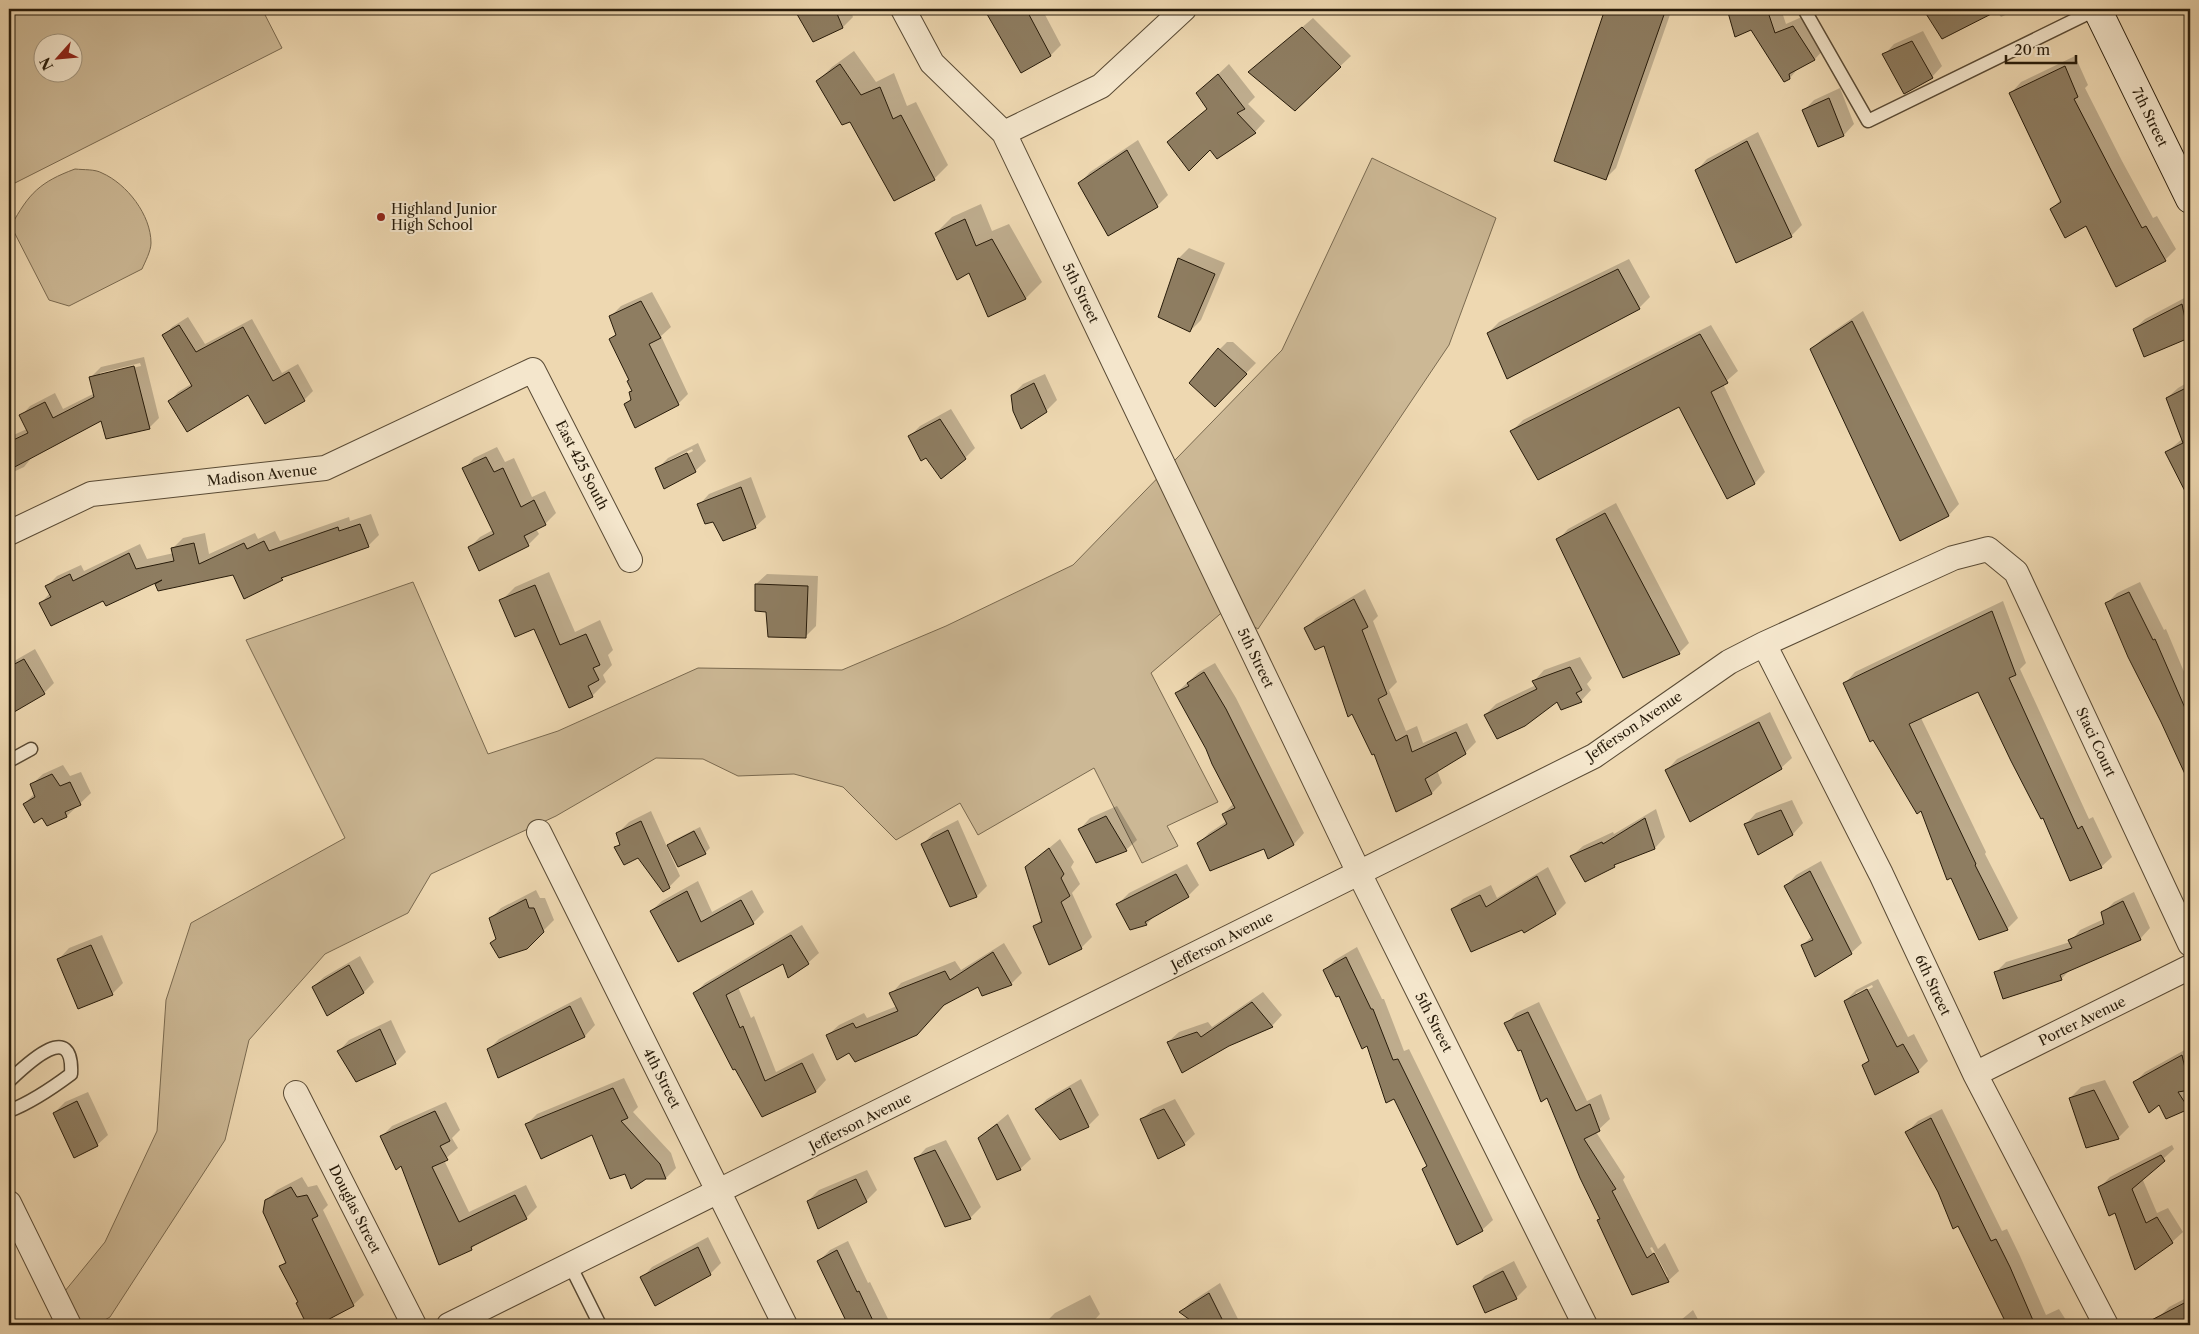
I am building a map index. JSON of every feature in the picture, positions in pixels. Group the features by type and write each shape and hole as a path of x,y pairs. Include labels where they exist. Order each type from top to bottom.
{"street":[{"name":"5th Street","path":"903,9 932,63 1004,133 1359,873 1585,1325"},
{"path":"1004,133 1102,86 1184,9"},
{"name":"7th Street","path":"2097,9 2190,199"},
{"name":"Madison Avenue","path":"9,532 92,494 325,468 534,370"},
{"name":"East 425 South","path":"534,370 630,560"},
{"name":"Jefferson Avenue","path":"449,1325 570,1264 719,1193 1594,756 1729,662 1764,644 1953,558 1988,549"},
{"name":"Staci Court","path":"1988,549 2016,572 2190,944"},
{"name":"6th Street","path":"1764,644 1881,874 1975,1074 2106,1325"},
{"name":"4th Street","path":"539,832 785,1325"},
{"name":"Porter Avenue","path":"1975,1074 2190,967"},
{"name":"Douglas Street","path":"296,1093 414,1325"},
{"path":"9,1204 69,1325"}],"lane":[{"path":"1804,9 1868,121 2097,9"},
{"path":"9,761 31,749"},
{"path":"9,1081 27,1064 48,1049 59,1047 66,1050 72,1060 71,1074 49,1091 25,1105 9,1111"},
{"path":"570,1264 600,1325"}],"shaded area":[{"path":"9,9 262,9 282,48 9,186"},
{"path":"1372,158 1496,218 1449,345 1258,629 1226,609 1151,673 1218,802 1167,826 1178,846 1142,863 1094,768 978,835 960,803 896,840 843,787 794,774 738,776 703,759 656,758 556,816 431,874 408,913 325,954 249,1040 225,1140 110,1317 96,1325 81,1325 65,1291 105,1242 157,1131 166,1000 191,923 345,838 246,640 413,582 488,754 558,731 698,668 842,670 946,626 1073,565 1282,350"},
{"path":"75,169 99,172 111,178 128,193 142,211 147,222 151,246 142,269 69,306 49,300 11,226 24,205 37,190 53,179"}],"building":[{"path":"794,9 835,9 843,28 813,42"},
{"path":"984,9 1026,9 1051,56 1021,73"},
{"path":"1605,9 1666,9 1606,180 1554,161"},
{"path":"1727,9 1767,9 1775,33 1793,26 1815,60 1789,74 1790,79 1784,82 1751,30 1735,37"},
{"path":"1923,9 2001,9 1942,39"},
{"path":"1302,27 1341,67 1295,111 1248,72"},
{"path":"1912,41 1933,78 1904,94 1882,54"},
{"path":"840,64 861,95 880,87 893,119 901,115 935,180 894,201 850,122 842,125 816,81"},
{"path":"2065,66 2078,97 2074,99 2142,228 2146,226 2166,261 2116,287 2086,226 2065,238 2050,209 2061,202 2009,93"},
{"path":"1218,74 1245,109 1237,113 1256,133 1217,159 1210,150 1189,171 1167,142 1207,109 1196,93"},
{"path":"1829,98 1844,136 1818,147 1802,110"},
{"path":"1747,141 1792,237 1736,263 1695,170"},
{"path":"1127,150 1158,207 1108,236 1078,183"},
{"path":"965,219 976,246 992,239 1026,299 988,317 969,273 957,280 935,233"},
{"path":"1178,258 1215,274 1190,332 1158,317"},
{"path":"1618,269 1640,309 1507,379 1487,333"},
{"path":"641,301 661,338 649,344 679,405 635,428 624,404 631,400 629,392 632,391 627,381 629,380 609,339 616,335 609,316"},
{"path":"2182,304 2189,338 2144,357 2133,329"},
{"path":"1852,321 1949,516 1900,541 1810,349"},
{"path":"179,325 196,352 243,327 273,381 289,372 305,401 265,424 248,395 187,432 168,401 192,386 162,335"},
{"path":"1700,334 1728,383 1711,392 1755,484 1727,499 1679,407 1538,480 1510,431"},
{"path":"1218,348 1247,374 1215,407 1189,383"},
{"path":"134,366 150,429 106,439 101,421 9,470 9,442 28,433 19,415 45,402 53,418 94,397 89,377"},
{"path":"1034,383 1047,412 1021,429 1013,411 1011,395"},
{"path":"2190,386 2190,501 2165,452 2183,443 2166,398"},
{"path":"940,419 966,459 941,479 926,458 921,461 908,436"},
{"path":"687,453 696,472 664,489 655,468"},
{"path":"486,457 494,472 503,468 521,507 534,500 546,525 524,536 529,546 479,571 468,547 494,534 462,468"},
{"path":"741,487 756,528 723,541 713,522 705,524 697,504"},
{"path":"1605,513 1680,654 1623,678 1556,539"},
{"path":"360,524 369,547 281,578 283,580 244,599 233,575 158,591 155,584 162,580 106,606 103,601 51,626 39,603 51,597 45,586 70,574 73,581 129,553 136,569 174,561 171,548 194,543 199,564 244,543 247,549 264,541 269,551 338,527 339,531"},
{"path":"755,584 808,586 806,638 768,637 766,612 755,611"},
{"path":"535,585 560,645 586,634 600,665 593,668 599,680 588,686 593,697 569,708 534,629 515,637 499,600"},
{"path":"2129,592 2153,640 2155,639 2185,708 2190,706 2190,785 2128,657 2105,603"},
{"path":"1354,599 1368,627 1362,630 1387,694 1378,699 1396,741 1407,735 1412,752 1456,732 1466,754 1425,779 1432,794 1396,812 1374,754 1372,755 1352,714 1348,717 1324,646 1315,650 1304,628"},
{"path":"1992,611 2016,675 2009,678 2078,829 2082,826 2102,868 2070,881 2043,818 2041,819 2011,761 1978,692 1909,724 1975,865 2008,930 1979,940 1951,878 1947,880 1921,811 1917,814 1873,740 1870,742 1843,683"},
{"path":"24,659 45,694 9,715 9,667"},
{"path":"1570,667 1582,690 1576,693 1582,702 1561,710 1557,702 1525,726 1497,739 1484,715 1537,689 1532,681"},
{"path":"1204,672 1226,709 1294,845 1268,859 1264,849 1210,871 1197,843 1227,824 1222,814 1235,808 1206,749 1175,693 1189,686 1187,683"},
{"path":"1759,722 1782,769 1690,822 1665,770"},
{"path":"52,774 60,786 70,782 81,805 65,812 67,817 47,826 42,818 34,823 23,804 35,797 30,784"},
{"path":"1781,810 1793,835 1758,855 1744,824"},
{"path":"1106,816 1127,851 1096,863 1078,829"},
{"path":"1645,818 1655,849 1614,865 1615,867 1585,882 1570,856 1602,842 1603,844"},
{"path":"641,821 670,888 663,892 638,858 624,865 614,847 620,845 616,833"},
{"path":"948,830 977,897 950,907 921,844"},
{"path":"694,831 706,854 678,867 667,845"},
{"path":"1049,848 1064,874 1061,878 1070,896 1061,902 1082,949 1049,965 1033,926 1042,922 1025,867"},
{"path":"1810,871 1852,954 1815,977 1801,945 1813,940 1784,886"},
{"path":"1176,874 1189,897 1145,922 1147,925 1130,930 1116,904"},
{"path":"1537,876 1556,914 1524,933 1522,930 1471,952 1451,909 1480,895 1486,907"},
{"path":"687,891 701,922 741,900 754,924 678,962 650,911"},
{"path":"526,899 529,908 534,908 544,932 527,949 499,958 490,943 496,939 489,918"},
{"path":"2123,901 2141,940 2060,975 2062,980 2003,999 1994,972 2072,948 2068,940 2104,924 2101,912"},
{"path":"791,935 809,964 788,978 783,964 726,995 740,1028 743,1026 765,1081 802,1063 816,1092 762,1117 735,1069 733,1070 693,993"},
{"path":"91,945 113,995 78,1009 57,959"},
{"path":"993,952 1012,985 982,996 978,987 944,1005 917,1035 855,1062 849,1053 837,1060 826,1035 853,1023 856,1028 898,1011 889,993 945,971 950,980"},
{"path":"1346,957 1371,1009 1373,1009 1393,1060 1398,1059 1483,1231 1457,1245 1422,1169 1427,1166 1394,1099 1386,1103 1367,1046 1362,1049 1339,996 1336,997 1323,970"},
{"path":"349,965 364,993 327,1016 312,987"},
{"path":"1867,989 1897,1047 1903,1044 1919,1072 1875,1095 1862,1065 1869,1061 1844,1001"},
{"path":"1252,1002 1273,1027 1229,1046 1182,1073 1167,1042 1197,1032 1201,1037"},
{"path":"570,1006 585,1037 498,1078 487,1049"},
{"path":"1528,1012 1576,1111 1590,1104 1600,1131 1584,1139 1616,1189 1612,1191 1647,1258 1654,1253 1669,1282 1632,1295 1597,1220 1600,1219 1580,1178 1547,1098 1541,1102 1521,1050 1518,1051 1504,1023"},
{"path":"380,1029 396,1064 356,1082 337,1051"},
{"path":"2182,1055 2190,1090 2178,1092 2189,1109 2166,1119 2159,1105 2149,1113 2133,1082"},
{"path":"613,1088 628,1118 621,1121 660,1164 666,1179 646,1179 631,1189 625,1174 610,1179 592,1135 541,1159 525,1124"},
{"path":"1070,1088 1089,1127 1060,1140 1035,1109"},
{"path":"2094,1090 2119,1139 2086,1148 2069,1098"},
{"path":"77,1101 98,1146 74,1158 53,1113"},
{"path":"1164,1109 1185,1145 1158,1159 1140,1119"},
{"path":"435,1111 450,1141 440,1146 448,1160 432,1167 459,1222 515,1195 527,1219 471,1247 472,1250 439,1265 401,1166 396,1170 380,1136"},
{"path":"1931,1118 1991,1241 1996,1239 2035,1325 2007,1325 1958,1226 1953,1229 1938,1192 1905,1132"},
{"path":"997,1124 1021,1170 997,1180 978,1138"},
{"path":"935,1150 971,1219 945,1227 914,1158"},
{"path":"2161,1155 2165,1161 2132,1189 2146,1223 2157,1217 2173,1243 2135,1270 2115,1213 2109,1216 2098,1187"},
{"path":"856,1179 867,1202 818,1229 807,1201"},
{"path":"291,1187 297,1197 307,1195 318,1216 312,1219 354,1306 318,1325 307,1325 296,1303 298,1302 279,1266 286,1263 263,1212 265,1200"},
{"path":"698,1247 711,1275 655,1306 640,1277"},
{"path":"837,1250 875,1325 848,1325 817,1261"},
{"path":"1503,1271 1517,1299 1485,1313 1473,1286"},
{"path":"1209,1293 1225,1325 1197,1325 1179,1312"},
{"path":"2190,1300 2190,1325 2142,1325"}],"place":[{"name":"Highland Junior High School","path":"381,217"}]}
